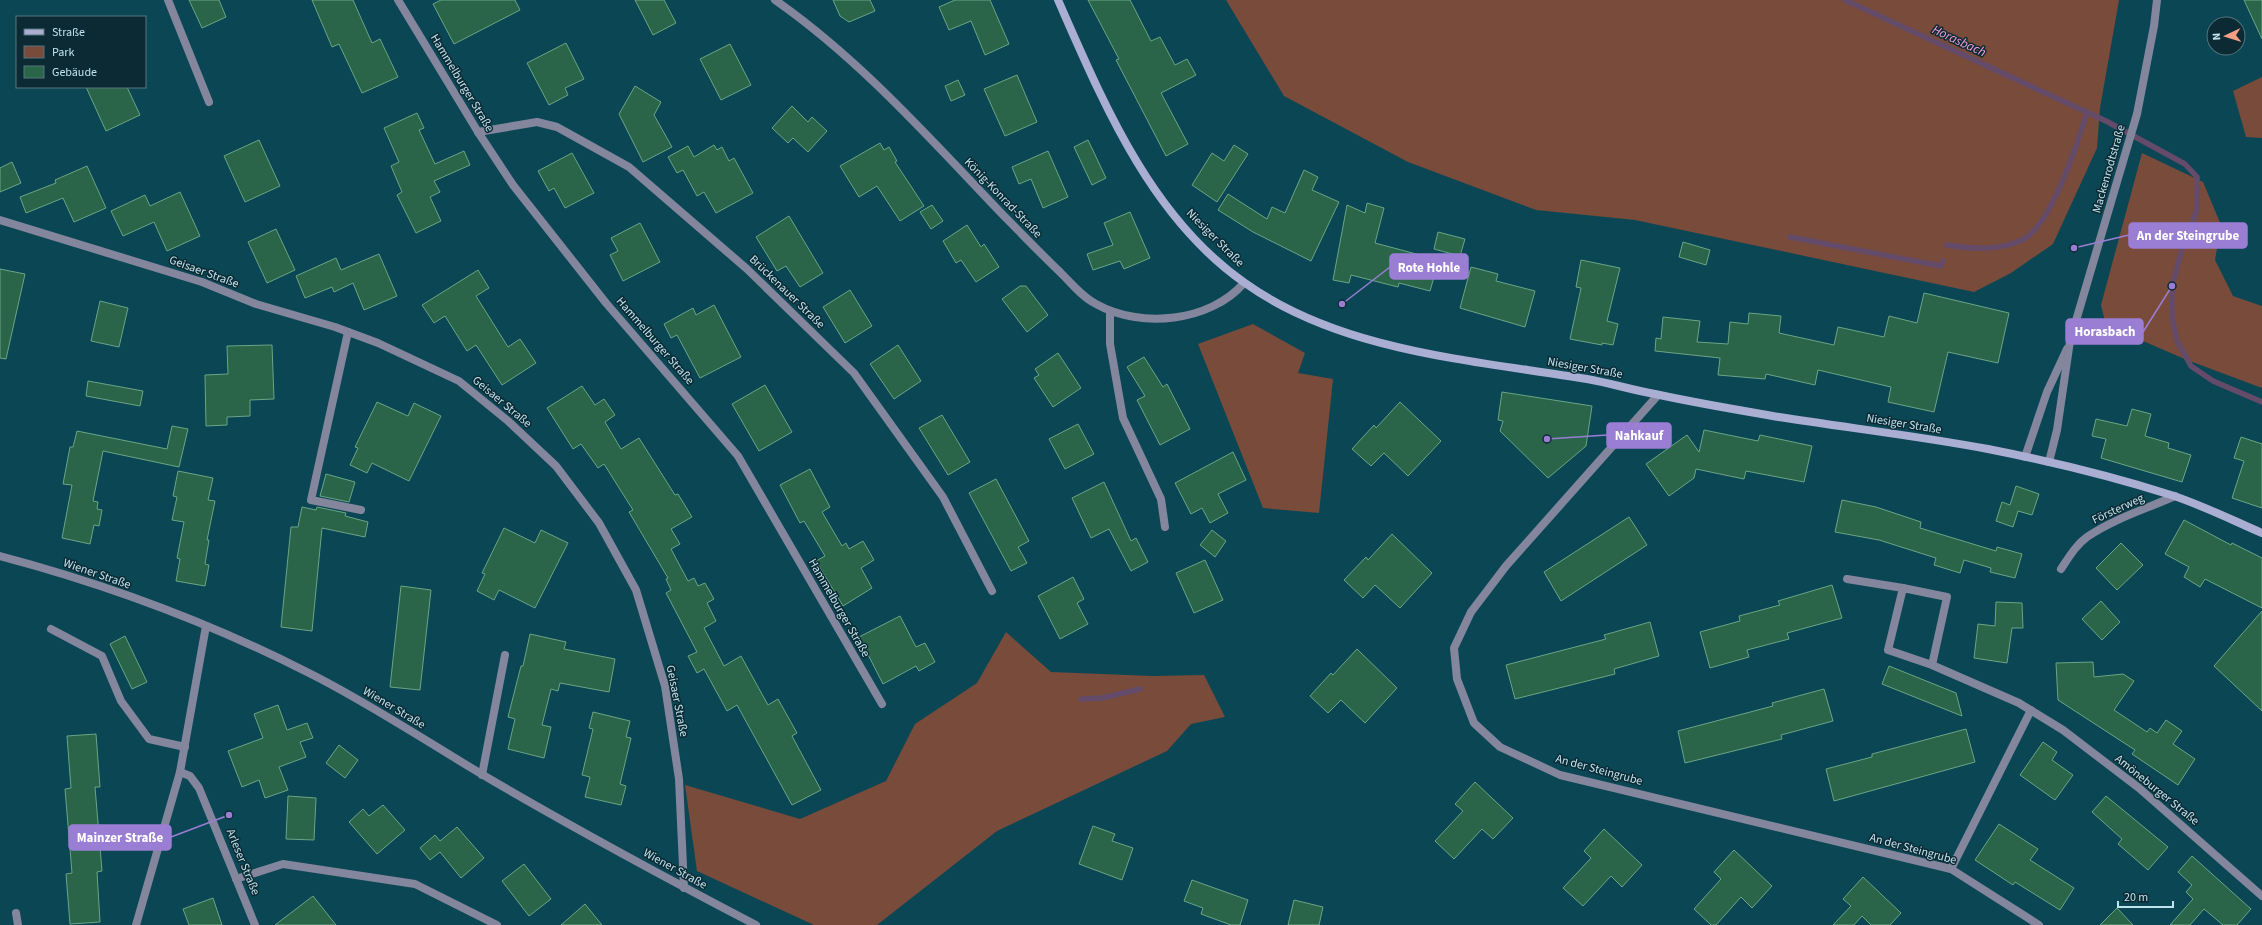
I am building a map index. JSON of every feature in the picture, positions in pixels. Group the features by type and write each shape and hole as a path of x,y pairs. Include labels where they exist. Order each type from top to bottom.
{"main road":[{"name":"Niesiger Straße","path":"1058,0 1084,59 1136,162 1148,182 1192,235 1216,260 1244,283 1272,300 1321,324 1389,345 1589,380 1658,395 1778,417 1980,448 2049,462 2175,496 2262,533"}],"street":[{"path":"168,0 209,102"},
{"name":"Hammelburger Straße","path":"398,0 478,132 513,185 606,303 738,456 882,704"},
{"name":"König-Konrad-Straße","path":"775,0 855,66 901,109 1072,284 1094,303 1110,311 1129,316 1147,317 1188,315 1217,306 1235,294 1244,283"},
{"name":"Mackenrodtstraße","path":"2025,457 2046,392 2070,341 2130,142 2138,114 2157,0"},
{"name":"Brückenauer Straße","path":"478,132 537,122 557,127 628,167 747,269 854,373 943,497 992,591"},
{"name":"Geisaer Straße","path":"0,220 202,282 256,304 348,332 378,343 459,381 508,421 556,466 598,523 636,590 664,686 679,779 684,888"},
{"path":"1110,311 1110,344 1123,418 1161,499 1165,527"},
{"path":"348,332 311,500 361,510"},
{"name":"Mackenrodtstraße","path":"2049,462 2057,430 2070,341"},
{"name":"An der Steingrube","path":"1658,395 1509,563 1471,612 1454,648 1457,679 1474,723 1500,747 1560,775 1951,869 2039,925"},
{"name":"Försterweg","path":"2061,569 2072,552 2086,538 2105,527 2175,496"},
{"name":"Wiener Straße","path":"0,556 56,572 206,626 310,674 482,774 684,888 756,925"},
{"path":"1847,579 1904,588 1947,597 1932,665"},
{"name":"Amöneburger Straße","path":"1904,588 1888,650 1932,665 2031,710 2063,730 2139,788 2246,880 2262,896"},
{"path":"136,925 180,772 206,626"},
{"path":"52,629 102,656 121,701 149,739 185,747"},
{"path":"482,774 505,655"},
{"path":"1951,869 2031,710"},
{"name":"Arleser Straße","path":"180,772 190,776 199,788 255,925"},
{"path":"236,879 283,864 415,884 498,925"},
{"path":"16,913 18,925"}],"green space":[{"path":"1226,0 2119,0 2100,108 2097,148 2053,244 2011,273 1974,292 1635,220 1536,210 1408,162 1284,96"},
{"path":"2262,77 2262,138 2246,137 2233,91"},
{"path":"2142,153 2203,182 2221,225 2215,260 2233,296 2262,306 2262,388 2187,360 2106,325 2101,305"},
{"path":"1253,324 1305,353 1298,373 1333,379 1319,513 1263,508 1198,344"},
{"path":"1006,632 1051,672 1153,676 1204,675 1225,717 1191,724 1167,751 997,831 877,925 814,925 697,871 685,785 800,819 886,781 915,724 977,683"}],"building":[{"path":"189,0 219,0 226,17 202,28"},
{"path":"312,0 353,0 372,43 380,39 398,77 362,93 339,44 332,47"},
{"path":"441,0 515,0 520,10 454,44 433,4"},
{"path":"635,0 664,0 676,23 653,35"},
{"path":"833,0 870,0 875,11 849,22 840,16"},
{"path":"955,0 990,0 1009,44 985,55 971,21 949,30 939,7"},
{"path":"1088,0 1130,0 1151,41 1160,37 1175,65 1187,59 1196,75 1161,93 1188,144 1166,156 1116,60 1119,59"},
{"path":"2244,0 2262,0 2262,39"},
{"path":"566,43 584,79 565,88 568,95 549,105 527,63"},
{"path":"730,44 751,85 721,100 700,59"},
{"path":"1017,75 1037,122 1005,136 984,89"},
{"path":"958,80 965,95 951,101 945,86"},
{"path":"635,86 661,102 654,115 672,147 643,162 619,114"},
{"path":"86,88 127,88 140,115 106,131"},
{"path":"792,106 808,122 812,117 827,131 808,152 793,138 788,143 772,128"},
{"path":"417,113 424,128 419,130 435,164 464,151 470,165 434,181 440,192 430,197 441,221 416,233 397,195 402,192 391,166 399,162 384,128"},
{"path":"259,140 280,186 245,202 224,156"},
{"path":"1088,140 1106,178 1092,185 1074,147"},
{"path":"880,143 884,150 889,147 897,161 895,162 924,206 900,221 877,186 859,197 840,166"},
{"path":"714,145 717,150 722,147 729,161 734,158 753,193 716,213 704,192 697,196 683,170 677,173 668,157 688,146 694,157"},
{"path":"1234,145 1248,154 1217,202 1192,185 1212,153 1224,161"},
{"path":"1048,151 1068,197 1043,208 1031,179 1019,184 1012,167"},
{"path":"572,153 594,193 565,208 554,188 549,191 538,171"},
{"path":"12,162 21,183 0,192 0,168"},
{"path":"87,166 106,208 74,222 63,198 26,213 20,197 56,183 55,180"},
{"path":"1304,170 1318,177 1312,190 1339,202 1311,261 1253,232 1218,210 1228,194 1267,219 1272,207 1285,213"},
{"path":"180,192 200,236 167,251 154,222 123,236 111,211 145,195 150,206"},
{"path":"1367,203 1384,208 1375,243 1439,260 1430,291 1399,283 1398,287 1351,275 1349,283 1333,280 1347,205 1365,213"},
{"path":"932,205 943,221 931,229 920,212"},
{"path":"1130,212 1150,258 1124,269 1120,261 1093,270 1087,254 1113,245 1104,223"},
{"path":"789,216 823,273 800,287 786,266 777,271 756,237"},
{"path":"640,223 660,262 623,281 610,255 618,251 611,238"},
{"path":"967,225 981,247 984,244 999,267 976,282 961,260 956,263 943,241"},
{"path":"276,229 295,270 267,283 248,242"},
{"path":"1438,232 1465,239 1460,256 1434,249"},
{"path":"1683,242 1710,250 1706,265 1679,257"},
{"path":"379,254 397,296 364,310 353,283 334,292 332,287 305,298 296,276 336,258 341,270"},
{"path":"1581,260 1620,268 1607,321 1618,324 1613,345 1602,343 1602,345 1570,339 1581,288 1576,287"},
{"path":"1471,267 1498,274 1496,281 1535,291 1525,327 1460,308"},
{"path":"0,269 25,274 6,359 0,358"},
{"path":"478,270 489,288 476,296 508,347 520,339 536,363 502,385 476,345 467,351 445,316 434,323 422,305"},
{"path":"1020,286 1026,286 1048,315 1027,332 1002,299"},
{"path":"850,290 872,326 845,343 823,307"},
{"path":"1924,293 2009,313 1998,363 1948,352 1934,412 1888,402 1891,387 1818,370 1815,385 1766,374 1765,379 1718,375 1720,358 1655,351 1656,338 1661,339 1663,317 1700,321 1697,342 1728,344 1730,322 1748,324 1749,313 1781,316 1779,333 1834,345 1838,327 1884,337 1889,316 1917,323"},
{"path":"100,301 128,308 119,347 91,341"},
{"path":"714,305 741,357 700,378 677,335 671,338 664,324 693,308 696,315"},
{"path":"272,345 274,399 250,400 250,416 227,417 227,425 206,426 205,375 228,374 227,346"},
{"path":"898,345 921,381 894,399 870,364"},
{"path":"1058,353 1081,388 1053,407 1034,378 1039,375 1035,369"},
{"path":"1144,357 1163,387 1167,384 1190,429 1160,445 1137,400 1145,396 1127,367"},
{"path":"88,381 143,391 140,406 86,396"},
{"path":"765,385 792,432 759,451 732,404"},
{"path":"582,386 595,405 604,399 615,415 605,422 621,449 639,438 675,495 678,494 692,517 671,529 680,544 671,549 688,581 694,578 698,586 705,583 714,599 707,603 716,621 704,628 724,666 741,656 768,705 778,699 797,733 792,736 821,790 792,805 737,705 727,711 704,669 697,673 688,656 697,652 666,593 671,590 666,579 668,578 629,512 633,510 604,464 598,468 581,444 573,449 547,408"},
{"path":"1502,392 1592,406 1586,446 1548,478 1500,431 1503,421 1498,420"},
{"path":"377,402 408,416 414,403 441,416 409,481 372,463 367,473 350,465 358,448 355,447"},
{"path":"1400,402 1441,441 1408,476 1384,453 1371,466 1352,449 1374,425 1376,428"},
{"path":"2132,409 2151,414 2145,436 2169,443 2168,448 2191,455 2182,482 2101,458 2106,439 2092,436 2096,419 2127,426"},
{"path":"942,415 970,462 948,475 919,428"},
{"path":"1078,424 1094,454 1065,469 1049,439"},
{"path":"172,426 188,429 179,467 103,451 93,501 98,502 97,509 102,510 99,526 94,525 90,544 62,538 72,485 63,484 70,447 73,447 77,431 167,449"},
{"path":"1704,430 1758,441 1760,435 1812,446 1804,482 1746,471 1744,479 1696,469 1694,478 1669,496 1646,464 1687,435 1699,452"},
{"path":"2241,437 2262,444 2262,508 2232,498 2244,461 2234,458"},
{"path":"1233,452 1246,480 1218,494 1228,513 1210,523 1202,508 1191,514 1175,483"},
{"path":"810,469 830,507 822,512 842,546 846,543 849,549 863,541 874,560 861,568 872,588 843,606 816,561 825,556 804,521 800,523 780,485"},
{"path":"178,471 213,478 208,500 215,501 207,540 209,540 205,564 209,565 205,586 176,581 180,559 177,558 184,522 172,520 177,497 173,496"},
{"path":"326,474 355,482 349,502 320,496"},
{"path":"996,479 1029,541 1018,547 1027,563 1011,571 969,493"},
{"path":"1104,482 1131,541 1136,538 1148,562 1131,571 1109,529 1091,538 1072,498"},
{"path":"2016,486 2039,494 2032,515 2018,511 2013,527 1996,521 2002,502 2010,505"},
{"path":"1842,500 1876,507 1921,522 1920,528 1996,551 1997,547 2022,554 2015,578 1990,572 1991,568 1964,560 1960,573 1934,565 1936,558 1879,540 1835,532"},
{"path":"302,507 316,510 317,507 346,513 345,516 368,522 365,537 322,528 312,631 281,627 291,527 298,527"},
{"path":"1629,517 1647,545 1561,601 1544,572"},
{"path":"2184,520 2231,545 2232,543 2262,558 2262,608 2205,579 2200,587 2184,577 2189,567 2165,554"},
{"path":"504,528 535,543 541,530 568,543 535,608 499,590 494,600 477,591 485,574 482,573"},
{"path":"1212,530 1226,541 1215,557 1200,545"},
{"path":"1392,534 1432,573 1400,608 1375,585 1363,598 1344,580 1366,557 1368,560"},
{"path":"2121,543 2143,565 2117,590 2096,568"},
{"path":"1205,560 1223,600 1194,613 1176,573"},
{"path":"1073,577 1084,599 1077,603 1088,624 1060,639 1038,596"},
{"path":"1832,585 1842,618 1787,633 1789,639 1747,650 1749,657 1710,668 1700,632 1740,621 1739,616 1780,605 1778,601"},
{"path":"401,586 431,590 420,690 390,687"},
{"path":"2101,601 2120,622 2102,640 2082,619"},
{"path":"1996,602 2022,603 2023,628 2012,628 2007,663 1974,658 1978,624 1995,626"},
{"path":"2262,611 2262,711 2214,666"},
{"path":"900,616 916,647 925,643 935,662 919,671 916,666 883,684 859,637"},
{"path":"1650,622 1659,656 1614,669 1615,674 1515,699 1506,665 1606,639 1604,635"},
{"path":"530,634 566,642 564,649 615,659 609,692 560,683 558,691 551,689 542,725 551,727 544,758 508,749 515,719 508,717 521,666 523,666"},
{"path":"125,636 147,682 132,689 110,644"},
{"path":"1357,649 1397,688 1365,723 1341,700 1328,713 1310,696 1331,673 1333,675"},
{"path":"2093,662 2094,677 2123,674 2134,681 2114,710 2147,732 2150,728 2157,733 2166,720 2182,731 2173,744 2195,759 2178,785 2132,754 2135,750 2058,700 2056,663"},
{"path":"1889,666 1956,693 1962,716 1882,684"},
{"path":"1824,689 1833,721 1781,735 1782,739 1685,763 1678,731 1773,706 1772,703"},
{"path":"278,705 287,730 307,723 313,738 300,742 306,757 279,767 288,790 265,798 259,780 242,787 228,751 263,738 254,714"},
{"path":"593,712 630,721 626,737 631,738 620,784 626,786 621,805 585,797 590,777 582,775 593,729 589,728"},
{"path":"1966,729 1975,762 1834,801 1826,769 1872,757 1872,754"},
{"path":"96,734 100,787 95,787 102,871 97,872 100,922 70,924 66,874 72,873 65,789 71,788 67,736"},
{"path":"2043,742 2057,752 2052,760 2073,775 2055,800 2020,775"},
{"path":"339,745 358,760 345,778 326,763"},
{"path":"1475,782 1513,818 1493,839 1482,829 1454,859 1435,841 1463,811 1455,804"},
{"path":"288,796 316,798 314,840 286,839"},
{"path":"2106,796 2168,847 2148,870 2118,844 2122,839 2092,812"},
{"path":"383,805 405,830 377,854 349,822 363,809 369,816"},
{"path":"1999,824 2038,849 2030,860 2074,888 2060,910 2015,882 2013,885 1975,860"},
{"path":"1093,826 1115,834 1112,841 1133,848 1122,880 1079,864"},
{"path":"457,827 484,858 461,878 440,852 430,860 420,848 435,835 440,841"},
{"path":"1604,829 1642,865 1622,887 1611,876 1583,906 1563,888 1591,858 1584,851"},
{"path":"1734,850 1772,886 1752,908 1741,897 1716,925 1711,925 1694,909 1721,879 1714,872"},
{"path":"2192,856 2251,909 2237,925 2223,925 2204,909 2190,925 2170,925 2193,899 2186,892 2192,885 2178,872"},
{"path":"524,864 551,899 529,916 502,881"},
{"path":"1863,877 1901,913 1890,925 1871,925 1862,916 1854,925 1833,925 1851,906 1843,899"},
{"path":"1192,880 1248,900 1240,925 1231,925 1201,914 1203,908 1184,901"},
{"path":"313,896 336,925 275,925"},
{"path":"213,898 222,925 189,925 183,909"},
{"path":"1294,900 1323,907 1319,925 1288,925"},
{"path":"585,904 602,925 561,925"},
{"path":"2117,908 2133,925 2100,925"}],"waterway":[{"name":"Horasbach","path":"1845,0 2106,121 2185,164 2197,177 2197,210 2182,249 2172,286 2172,317 2177,341 2191,366 2213,381 2262,402"},
{"path":"1947,245 1976,248 2004,246 2022,240 2033,232 2053,201 2062,182 2087,112"},
{"path":"1790,237 1941,266 1943,261"},
{"path":"1081,699 1102,698 1140,689"}],"place":[{"name":"An der Steingrube","path":"2074,248"},
{"name":"Horasbach","path":"2172,286"},
{"name":"Rote Hohle","path":"1342,304"},
{"name":"Nahkauf","path":"1547,439"},
{"name":"Mainzer Straße","path":"229,815"}]}
